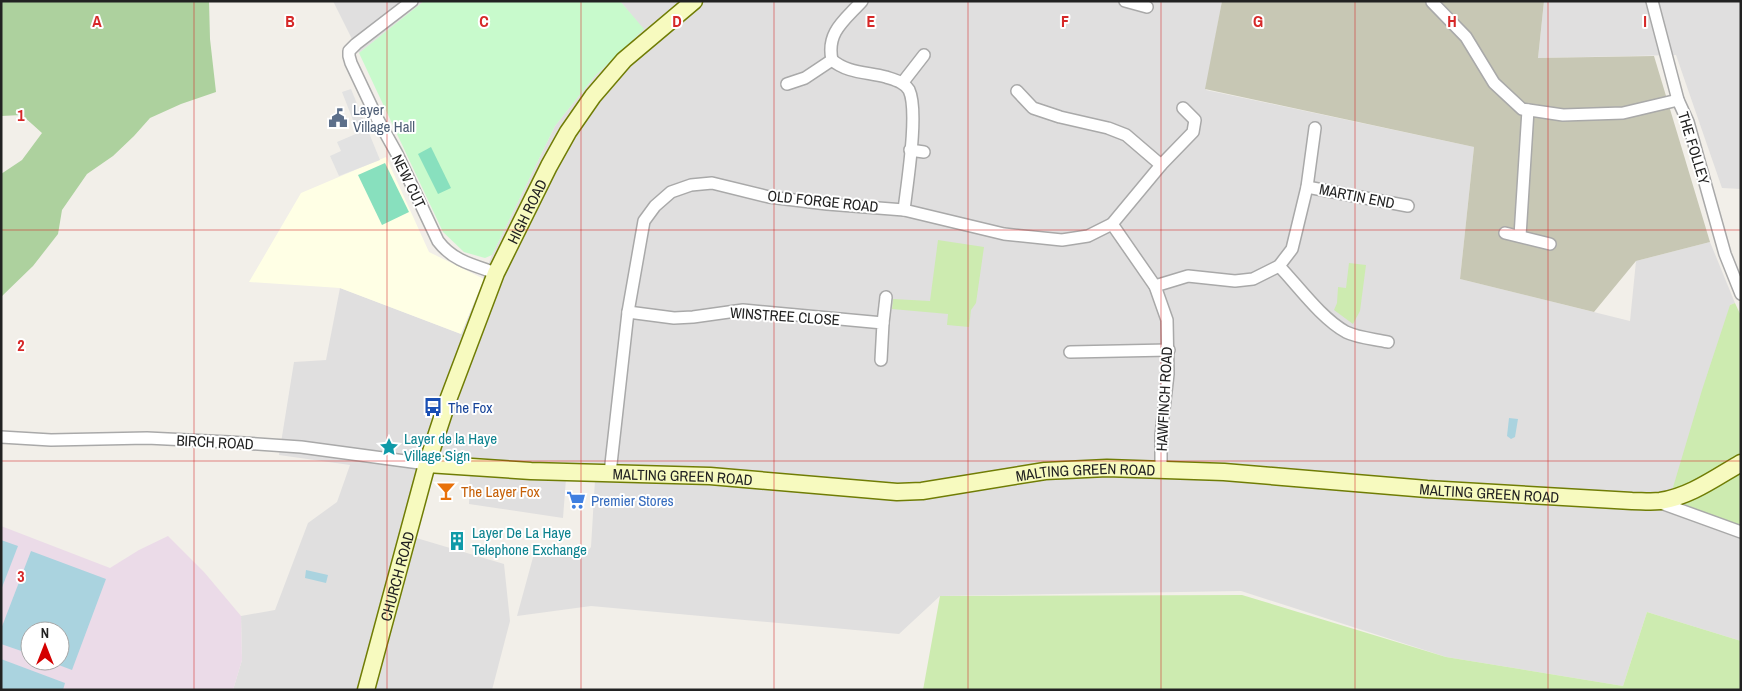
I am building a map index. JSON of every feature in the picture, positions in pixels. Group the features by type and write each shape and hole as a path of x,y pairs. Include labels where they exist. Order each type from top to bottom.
{"street":[{"name":"NEW CUT","path":"412,1 356,44 349,51 349,56 367,98 397,154 438,241 446,252 458,260 496,273"},
{"name":"HIGH ROAD","path":"427,464 461,363 496,273 568,132 593,96 624,60 694,1"},
{"path":"862,1 834,33 830,46 832,60 848,70 903,82 908,89 912,99 914,116 904,210"},
{"path":"1126,1 1151,6"},
{"name":"THE FOLLEY","path":"1652,1 1678,100 1688,122 1725,254 1741,294"},
{"path":"1432,2 1466,37 1494,83 1522,109 1563,115 1623,113 1678,100"},
{"path":"903,82 924,55"},
{"path":"787,84 805,78 832,60"},
{"path":"1017,91 1033,108 1060,117 1108,128 1126,135 1161,165"},
{"name":"OLD FORGE ROAD","path":"610,473 628,312 644,221 655,206 671,192 691,184 712,183 769,196 827,204 904,210 1004,234 1062,240 1088,236 1112,224 1161,165 1193,132 1195,120 1183,108"},
{"path":"1520,236 1528,110"},
{"path":"1155,286 1188,276 1235,281 1253,279 1279,266 1292,249 1307,187 1315,128"},
{"path":"910,150 924,152"},
{"name":"MARTIN END","path":"1307,187 1408,206"},
{"name":"HAWFINCH ROAD","path":"1112,224 1155,286 1167,320 1169,350 1161,435 1161,470"},
{"path":"1505,233 1550,244"},
{"path":"1279,266 1324,315 1337,326 1359,336 1388,342"},
{"path":"881,360 886,296"},
{"name":"WINSTREE CLOSE","path":"628,312 674,318 743,310 883,323"},
{"path":"1070,352 1169,350"},
{"name":"BIRCH ROAD","path":"1,437 51,440 147,438 238,443 301,447 427,464"},
{"path":"1656,501 1675,497 1701,487 1741,463"},
{"name":"MALTING GREEN ROAD","path":"427,464 531,471 710,476 898,492 922,491 1045,471 1107,468 1224,472 1427,489 1656,501 1741,532"},
{"name":"CHURCH ROAD","path":"366,690 427,464"}],"shaded area":[{"path":"333,1 424,1 359,53"},
{"path":"620,1 1222,1 1206,90 1474,147 1460,279 1630,321 1636,261 1710,242 1735,303 1730,305 1741,526 1741,641 1647,612 1623,686 1446,657 1241,591 940,596 899,634 591,606 517,616 535,550 583,557 591,547 595,480 566,479 563,518 469,504 470,473 431,469 413,537 504,564 510,621 492,690 233,690 242,660 241,616 275,610 308,523 337,502 350,465 279,455 294,362 326,360 340,288 461,334 492,255 555,126 594,77 643,29"},
{"path":"1222,1 1544,1 1538,58 1654,56 1710,242 1636,261 1594,312 1460,279 1474,147 1205,89"},
{"path":"1544,1 1741,1 1741,189 1722,188 1676,55 1538,58"},
{"path":"351,89 380,160 339,176 330,156 341,151 337,142 358,133 342,92"},
{"path":"386,157 429,252 484,279 461,334 340,288 249,282 301,193"},
{"path":"1,526 110,568 139,550 168,536 204,572 241,616 242,660 233,690 1,690"}],"green space":[{"path":"1,1 209,1 210,39 216,92 181,104 150,118 113,156 87,174 62,210 58,234 33,266 1,297 1,174 22,160 42,133 22,115 1,116"},
{"path":"424,1 620,1 644,29 594,77 555,126 492,255 485,258 464,252 443,232 359,53"},
{"path":"431,147 451,188 438,194 418,154"},
{"path":"385,163 409,212 382,225 358,175"},
{"path":"938,240 984,247 976,303 971,310 969,327 947,325 948,314 892,309 893,299 930,301"},
{"path":"1349,263 1366,265 1360,311 1353,324 1334,310 1337,303 1338,287 1346,288"},
{"path":"1735,303 1741,316 1741,456 1671,494 1730,305"},
{"path":"1741,469 1741,526 1683,506 1680,503"},
{"path":"1242,595 1446,657 1623,686 1647,612 1741,641 1741,690 923,690 940,596"}],"water":[{"path":"1509,418 1518,419 1515,437 1511,439 1507,436"},
{"path":"1,540 18,546 1,590"},
{"path":"31,551 106,579 72,670 70,669 70,621 20,621 20,651 1,644 1,629"},
{"path":"306,570 328,575 326,583 305,578"},
{"path":"1,659 20,666 20,671 33,671 65,683 63,690 1,690"}],"place":[{"name":"Layer Village Hall","path":"338,118"},
{"name":"The Fox","path":"433,407"},
{"name":"Layer de la Haye Village Sign","path":"389,447"},
{"name":"The Layer Fox","path":"446,491"},
{"name":"Premier Stores","path":"576,500"},
{"name":"Layer De La Haye Telephone Exchange","path":"457,541"}]}
